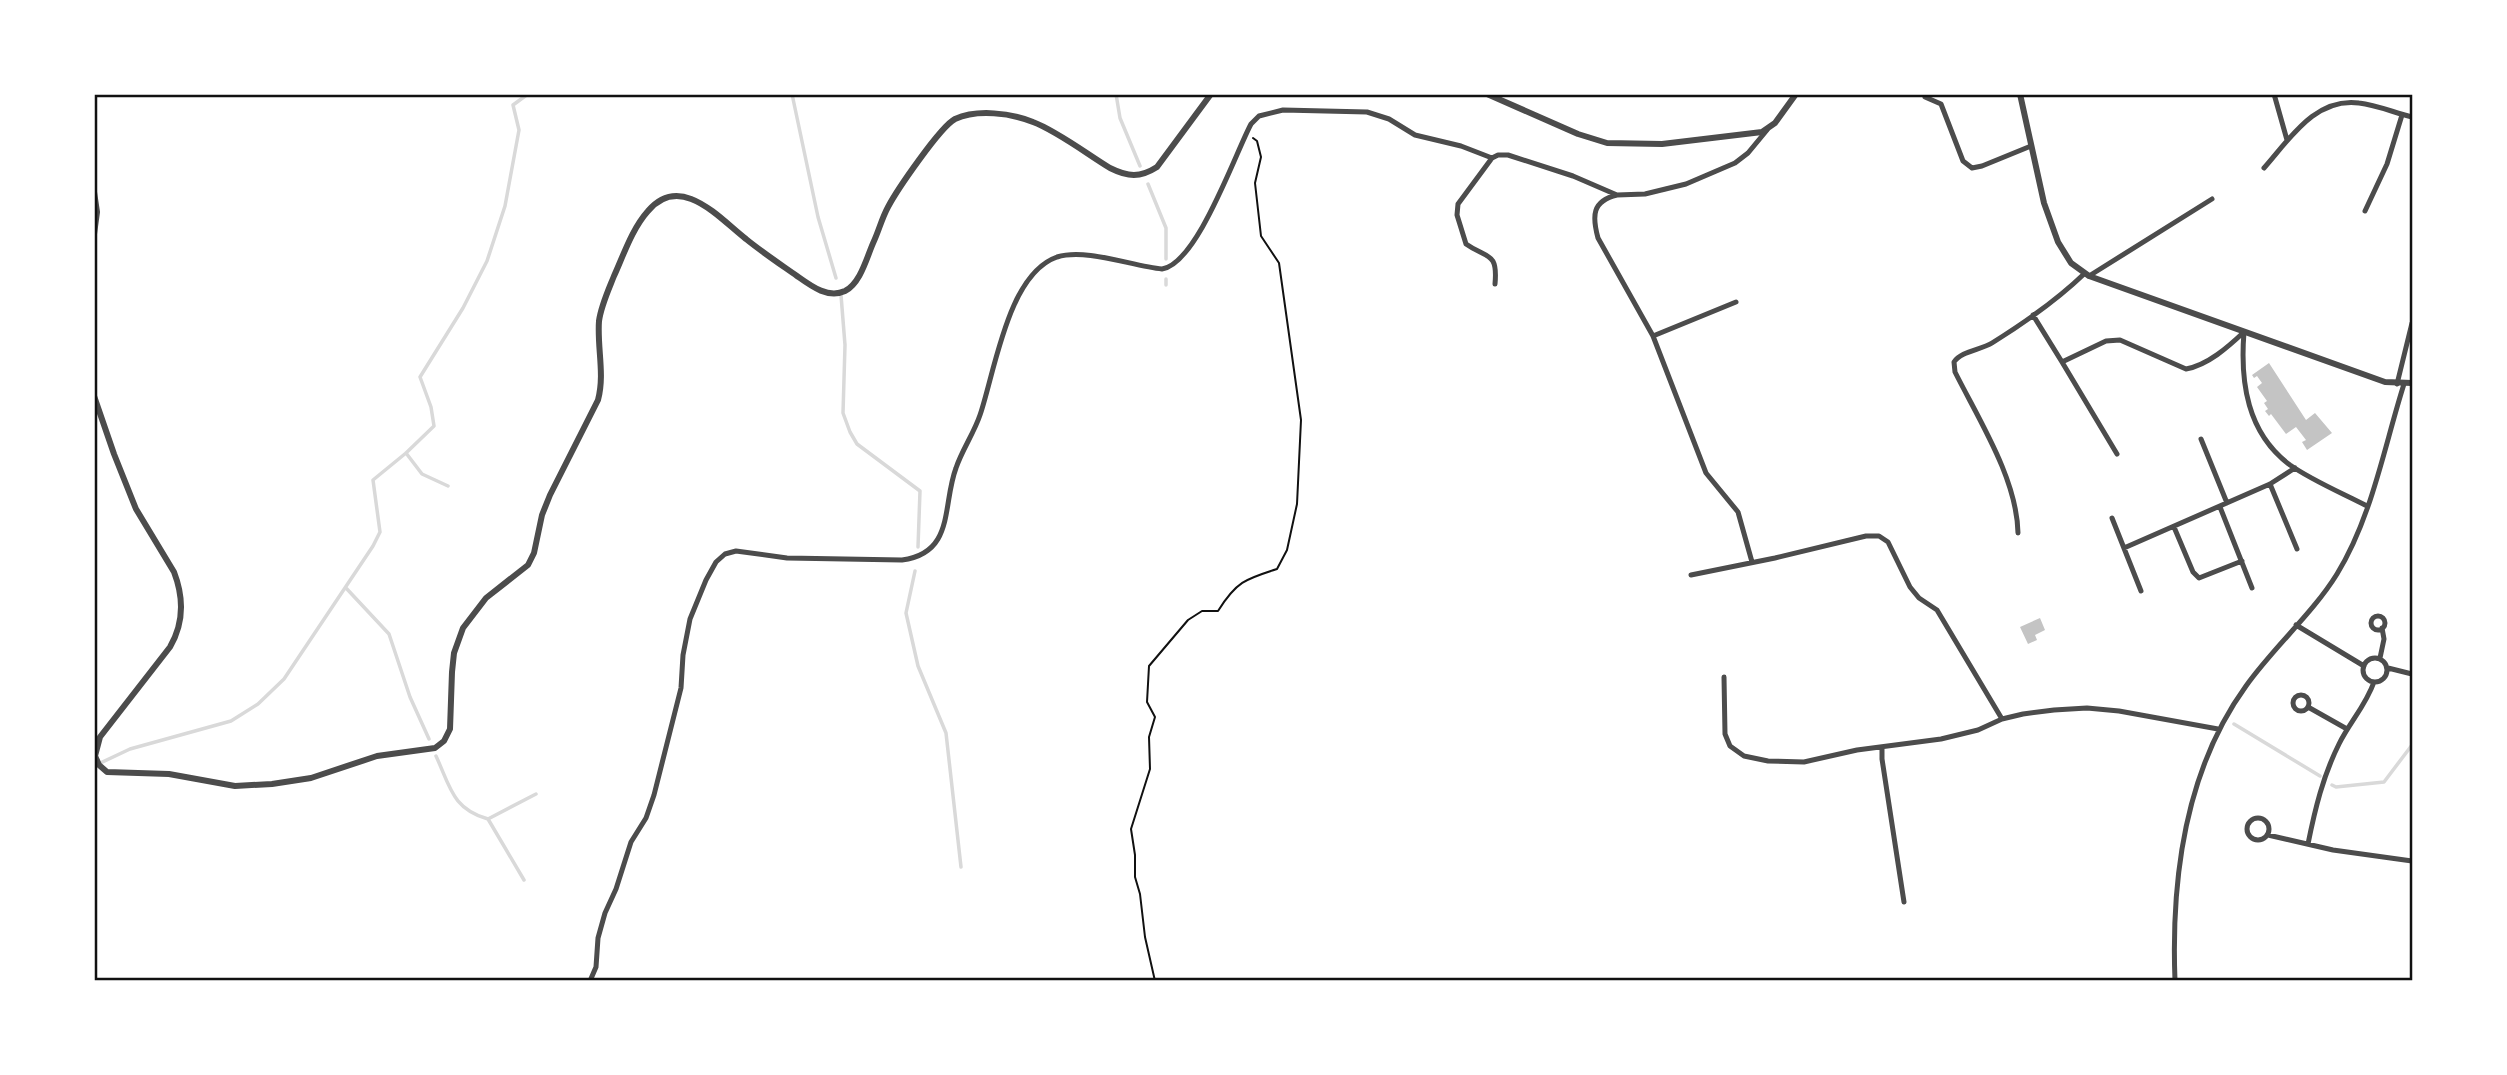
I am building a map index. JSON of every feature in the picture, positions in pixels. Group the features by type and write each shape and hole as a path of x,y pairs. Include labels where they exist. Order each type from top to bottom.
{"street":[{"path":"94,396 136,509 178,582 181,615 179,632 170,647 106,729 96,746 95,756 99,765 107,772 169,774 235,786 311,778 377,756 435,748 444,741 450,729 454,653 463,628 477,606 528,565 534,554 545,507 598,400 602,387 599,319 628,243 654,205 667,198 679,197 703,203 746,239 813,287 837,293 845,291 856,281 888,206 939,134 952,121 978,114 995,114 1034,122 1122,174 1145,175 1157,167 1211,94"},
{"path":"1487,94 1578,134 1606,143 1661,144 1746,135 1767,130"},
{"path":"1752,562 1738,512 1706,473 1653,336 1603,248 1595,225 1595,213 1600,202 1617,195 1646,194 1686,184 1741,159 1784,113 1796,94"},
{"path":"2020,94 2044,203 2058,242 2066,256 2086,275 2325,362 2385,382 2407,385"},
{"path":"2274,94 2287,140"},
{"path":"1925,97 1938,101 1943,107 1959,153 1963,161 1972,168 2031,146"},
{"path":"2264,168 2287,140 2315,113 2336,104 2359,103 2413,117"},
{"path":"590,981 596,967 598,937 606,913 631,842 646,818 654,795 681,688 683,655 690,619 716,562 725,554 736,551 787,558 902,560 918,558 928,551 940,536 948,515 955,470 979,417 1007,325 1018,298 1032,275 1045,263 1069,255 1162,269 1172,267 1184,256 1222,192 1245,134 1256,119 1266,113 1283,110 1367,112 1389,119 1415,135 1461,146 1492,158"},
{"path":"2365,211 2387,164 2402,115"},
{"path":"1495,284 1494,264 1489,255 1466,244 1457,209 1492,158 1508,155 1573,176 1617,195"},
{"path":"94,192 97,212 94,234"},
{"path":"2018,533 2014,499 1989,438 1955,372 1954,362 1959,356 1989,345 2086,275 2212,200"},
{"path":"1653,336 1735,302"},
{"path":"2033,315 2117,454"},
{"path":"2175,981 2176,902 2181,853 2204,764 2218,729 2248,683 2337,574 2353,542 2407,385 2413,323"},
{"path":"2062,362 2106,341 2120,340 2186,369 2196,367 2230,346 2244,332"},
{"path":"2244,332 2244,382 2248,407 2276,452 2295,468 2367,506"},
{"path":"2230,346 2243,348"},
{"path":"2201,439 2227,503"},
{"path":"2124,548 2270,484 2295,468"},
{"path":"2270,484 2297,549"},
{"path":"2220,507 2252,588"},
{"path":"2112,518 2141,591"},
{"path":"2174,527 2193,572 2199,578 2242,561"},
{"path":"1691,575 1866,536 1874,535 1886,539 1908,584 1919,598 1937,610 2002,719"},
{"path":"2296,625 2364,666"},
{"path":"2379,658 2384,639 2382,628"},
{"path":"2308,844 2325,775 2374,682 2384,678 2388,668 2379,658 2372,658 2364,666"},
{"path":"2364,666 2365,676 2374,682"},
{"path":"2388,668 2413,674"},
{"path":"1724,677 1725,734 1730,746 1737,753 1768,761 1790,763 1941,739 1978,730 2002,719 2022,714 2087,708 2119,711 2218,729"},
{"path":"2308,707 2347,729"},
{"path":"1882,747 1893,842 1904,902"},
{"path":"2268,835 2270,828 2264,819 2257,818 2249,823 2248,834 2253,839 2260,840 2268,835 2333,850 2413,861"}],"path":[{"path":"1155,981 1135,877 1131,829 1150,769 1149,737 1155,717 1147,702 1149,666 1188,620 1202,611 1218,611 1231,592 1248,578 1277,569 1287,550 1297,504 1301,420 1296,373 1287,329 1279,263 1261,236 1255,183 1261,157 1257,141 1245,134"}],"building":[{"path":"2269,363 2306,420 2315,413 2332,433 2307,450 2302,442 2306,440 2296,427 2286,434 2271,414 2269,416 2265,411 2268,409 2264,403 2267,401 2257,387 2262,383 2257,376 2254,378 2252,375"},
{"path":"2040,618 2045,630 2035,635 2037,640 2028,644 2020,627"}],"waterway":[{"path":"94,766 130,749 231,721 258,704 284,679 373,546 380,532 373,480 434,426 431,407 420,377 463,308 487,261 505,206 519,130 513,105 528,94"},
{"path":"792,94 818,217 836,278"},
{"path":"1116,94 1120,118 1140,166"},
{"path":"1148,184 1166,228 1166,259"},
{"path":"1166,279 1166,285"},
{"path":"841,295 845,345 843,413 857,444 920,491 918,547"},
{"path":"406,453 422,474 448,486"},
{"path":"915,571 906,613 918,666 946,733 961,867"},
{"path":"346,588 389,634 410,697 429,739"},
{"path":"2234,724 2320,776"},
{"path":"2332,785 2336,787 2384,782 2412,745"},
{"path":"436,756 459,803 476,815 488,819 524,880"},
{"path":"488,819 536,794"}]}
